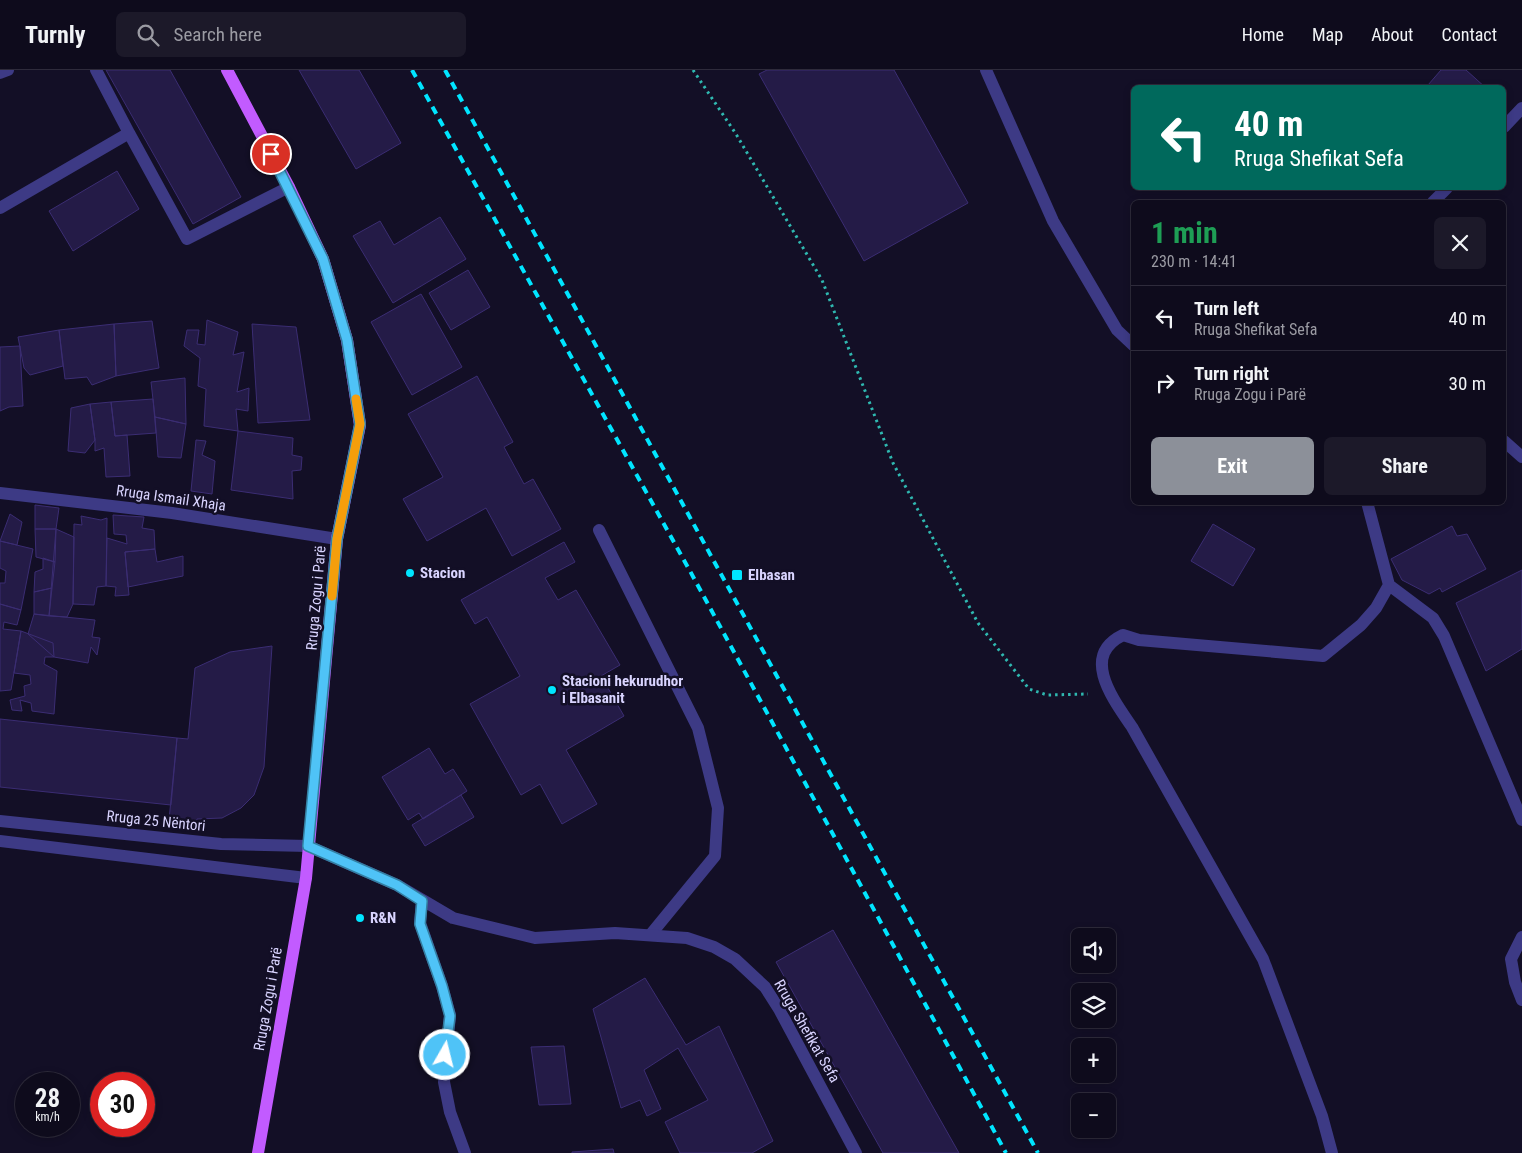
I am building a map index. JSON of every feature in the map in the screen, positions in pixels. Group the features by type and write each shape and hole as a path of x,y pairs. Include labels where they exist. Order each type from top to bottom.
{"main road":[{"name":"Rruga Zogu i Parë","path":"228,70 289,187 323,259 347,340 360,424 337,539 306,878 258,1153"}],"street":[{"path":"0,74 8,70"},
{"path":"96,70 187,239 289,187"},
{"path":"986,70 1053,221 1117,330 1131,343"},
{"path":"1506,125 1522,108"},
{"path":"0,208 130,134"},
{"path":"1435,200 1445,190"},
{"path":"1506,443 1522,457"},
{"name":"Rruga Ismail Xhaja","path":"0,493 172,513 337,539"},
{"path":"1368,505 1389,585 1433,618 1444,636 1522,820"},
{"path":"599,530 698,728 718,808 715,856 651,934"},
{"path":"1332,1153 1322,1116 1263,959 1132,727 1111,696 1101,661 1104,649 1112,640 1123,634 1139,640 1323,656 1361,624 1376,608 1389,585"},
{"name":"Rruga 25 Nëntori","path":"0,820 221,844 308,846"},
{"path":"0,841 306,878"},
{"name":"Rruga Shefikat Sefa","path":"308,846 397,885 454,918 535,938 616,933 687,938 714,948 735,959 751,972 779,1009 856,1153"},
{"path":"422,901 420,924 442,986 450,1016 444,1082 450,1112 465,1153"},
{"path":"1522,938 1511,959 1515,982 1522,1000"}],"path":[{"path":"692,70 736,134 822,280 893,464 978,623 1029,689 1048,695 1071,693 1111,696"}],"building":[{"path":"106,70 170,70 241,197 193,224"},
{"path":"299,70 359,70 401,143 356,169"},
{"path":"767,70 894,70 968,203 864,261 759,74"},
{"path":"1441,70 1466,70 1483,85 1428,85"},
{"path":"117,171 139,209 73,251 49,211"},
{"path":"440,217 466,259 393,303 353,236 380,221 394,245"},
{"path":"468,270 490,307 451,330 429,293"},
{"path":"421,294 462,367 412,395 371,322"},
{"path":"207,320 238,332 233,355 244,352 237,392 249,388 248,411 236,409 238,431 204,426 206,389 198,386 200,358 184,346 187,330 199,330 197,344 205,345"},
{"path":"152,321 159,368 116,376 114,324"},
{"path":"114,324 116,376 92,385 87,377 65,379 59,330"},
{"path":"252,324 296,327 310,420 258,423"},
{"path":"59,330 63,366 30,375 24,368 18,337"},
{"path":"20,346 23,406 9,407 0,411 0,347"},
{"path":"477,376 513,442 504,447 524,484 533,479 561,529 512,556 486,508 427,541 403,499 443,477 408,414"},
{"path":"185,378 186,424 155,417 151,382"},
{"path":"153,399 156,433 115,436 111,402"},
{"path":"111,402 115,436 127,435 130,476 106,477 104,448 95,451 90,404"},
{"path":"90,404 95,440 85,453 68,451 71,408"},
{"path":"155,417 186,424 181,458 158,457"},
{"path":"238,431 293,438 292,455 302,457 301,470 292,471 293,499 231,490"},
{"path":"196,440 206,441 202,455 215,461 212,494 191,491"},
{"path":"35,505 59,508 56,529 35,529"},
{"path":"10,514 22,522 17,545 0,541"},
{"path":"113,515 144,517 142,528 154,530 155,549 125,552 129,595 115,596 116,587 106,586 107,538 127,544 126,535 114,534"},
{"path":"81,516 101,520 107,518 106,586 97,587 94,605 73,604 74,524 82,525"},
{"path":"1213,524 1255,549 1233,586 1191,561"},
{"path":"1452,526 1457,536 1467,534 1486,569 1442,592 1440,588 1429,594 1402,580 1391,559"},
{"path":"35,529 56,529 55,562 36,557"},
{"path":"56,529 74,537 73,604 67,617 49,616"},
{"path":"0,541 33,549 21,610 0,604 0,583 5,583 6,571 0,568"},
{"name":"Stacioni hekurudhor i Elbasanit","path":"564,542 575,562 545,578 558,600 576,590 620,665 601,676 624,716 566,750 597,804 562,824 540,784 521,795 470,704 520,676 487,617 475,624 461,600"},
{"path":"155,549 157,562 183,556 183,576 128,587 125,552"},
{"path":"43,558 55,562 52,588 34,592 35,572 43,569"},
{"path":"1522,570 1522,649 1486,671 1456,603"},
{"path":"52,588 49,616 34,614 34,592"},
{"path":"0,604 21,610 17,625 4,622 3,629 21,631 11,690 0,691"},
{"path":"34,614 95,620 92,637 100,638 97,655 91,647 88,663 54,657 28,634"},
{"path":"21,631 53,643 54,657 45,657 44,664 57,671 54,714 32,711 31,703 20,700 22,711 12,710 10,700 25,696 24,686 31,684 30,675 14,673"},
{"path":"272,646 264,767 254,795 241,808 222,818 197,819 196,823 169,820 177,738 188,739 195,668 230,652"},
{"path":"0,719 177,738 171,805 0,787"},
{"path":"429,748 445,774 453,769 467,791 423,819 419,813 408,820 382,777"},
{"path":"461,795 474,817 425,846 412,825"},
{"path":"833,930 959,1153 883,1153 776,962"},
{"path":"645,978 686,1045 719,1026 773,1141 752,1153 680,1153 665,1122 708,1100 678,1048 644,1070 661,1109 647,1116 640,1100 621,1108 593,1009"},
{"path":"564,1046 571,1104 539,1105 531,1047"},
{"path":"613,1149 614,1153 572,1153 572,1152"}],"railway":[{"path":"412,70 690,571 1006,1153"},
{"path":"445,70 1038,1153"}],"slow traffic":[{"path":"332,596 337,539 360,424 356,399"}],"place":[{"name":"Stacion","path":"410,573"},
{"name":"Elbasan","path":"737,575"},
{"name":"Stacioni hekurudhor i Elbasanit","path":"552,690"},
{"name":"R&N","path":"360,918"}],"route":[{"path":"271,154 323,259 347,340 360,424 337,539 308,846 397,885 422,901 420,924 442,986 450,1016 445,1055"}]}
